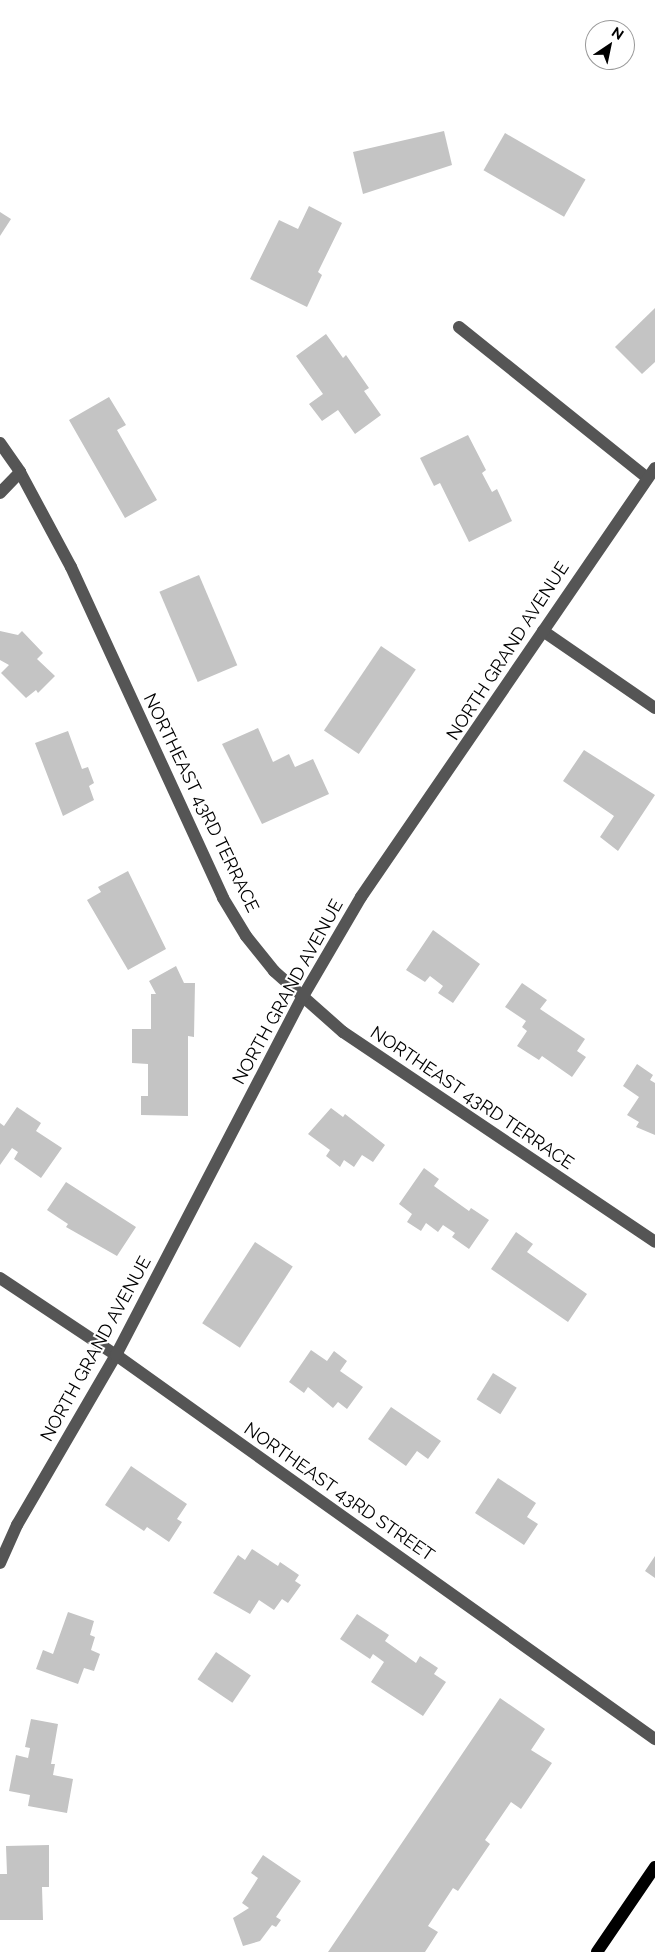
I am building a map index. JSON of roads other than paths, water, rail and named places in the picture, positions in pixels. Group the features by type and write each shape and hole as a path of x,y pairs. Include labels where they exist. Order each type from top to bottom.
{"main road":[{"path":"597,1952 655,1867"}],"street":[{"path":"459,327 651,473"},
{"name":"NORTHEAST 43RD TERRACE","path":"0,443 20,472 71,567 223,898 274,971 302,998 343,1032 655,1242"},
{"path":"0,493 20,472"},
{"name":"NORTH GRAND AVENUE","path":"0,1563 17,1524 116,1355 302,998 361,897 651,473"},
{"path":"543,631 655,708"},
{"name":"NORTHEAST 43RD STREET","path":"0,1278 116,1355 655,1739"}]}
